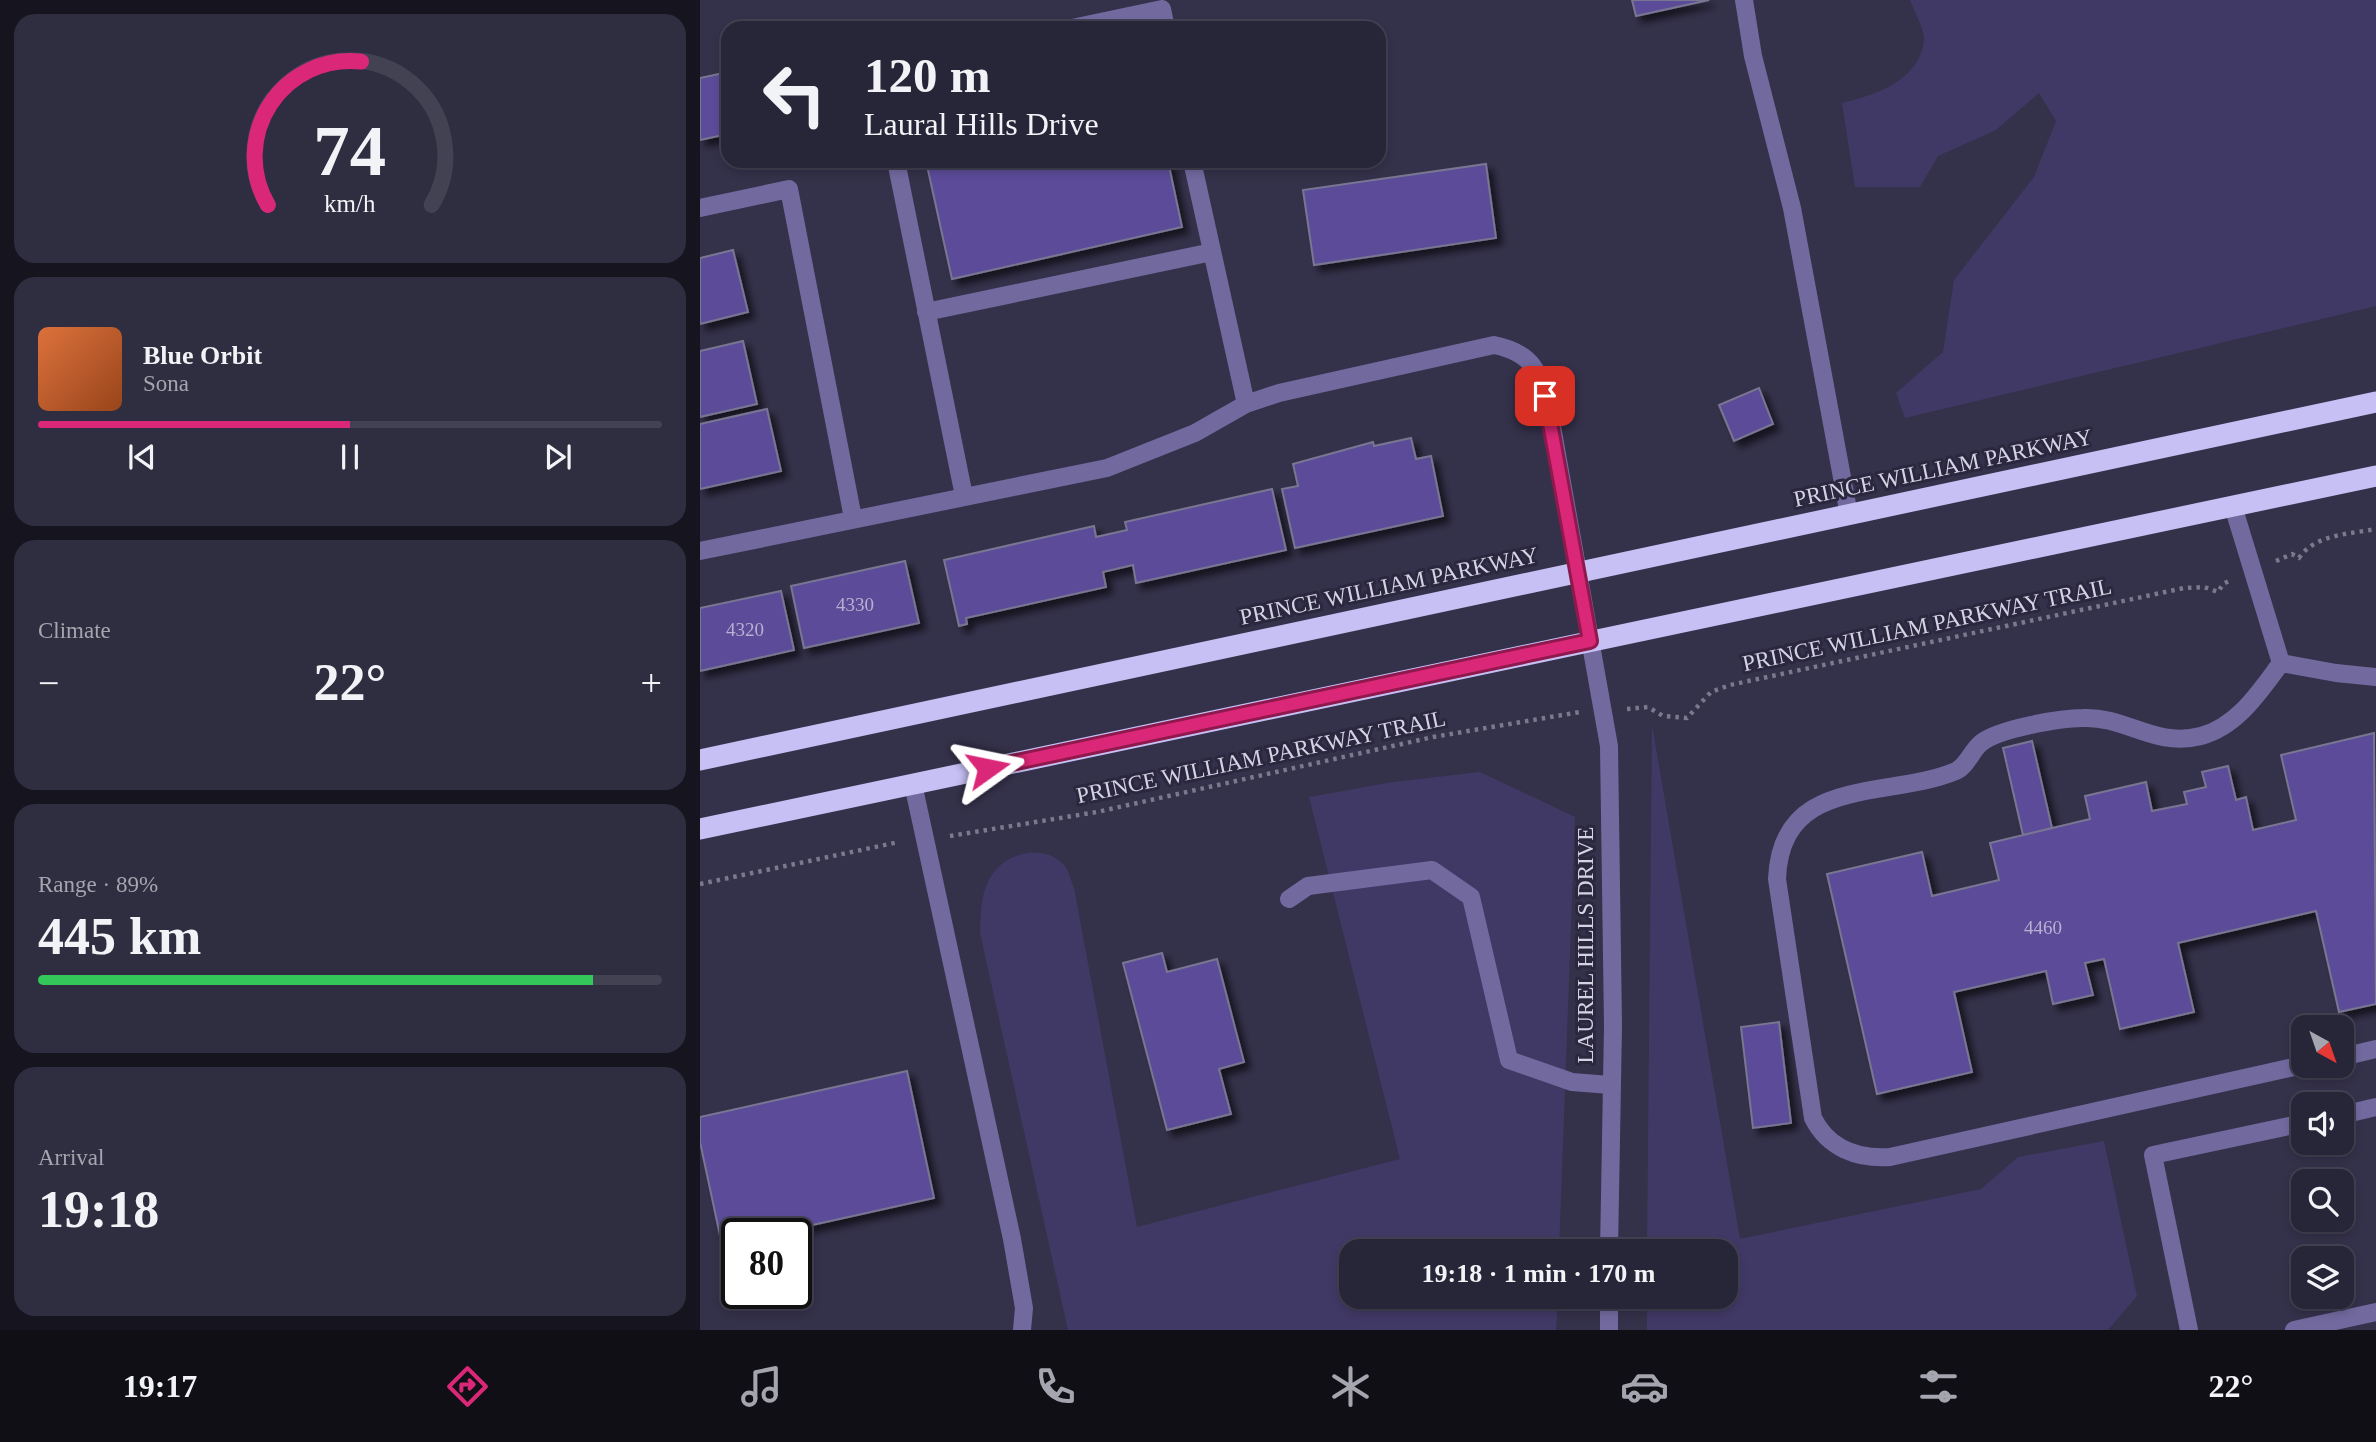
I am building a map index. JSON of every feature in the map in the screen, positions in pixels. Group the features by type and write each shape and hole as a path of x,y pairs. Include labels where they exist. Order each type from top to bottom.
{"highway":[{"name":"PRINCE WILLIAM PARKWAY","path":"700,760 2376,402"},
{"path":"700,829 2376,476"}],"street":[{"path":"1744,0 1753,56 1792,208 1849,515"},
{"path":"1106,21 1163,9 1165,21"},
{"path":"897,168 964,496"},
{"path":"1194,168 1245,404"},
{"path":"700,208 789,189 853,518"},
{"path":"926,312 1212,251"},
{"name":"LAUREL HILLS DRIVE","path":"700,551 1107,468 1195,433 1245,404 1279,393 1494,345 1514,349 1530,361 1540,378 1550,415 1609,746 1613,1026 1609,1239"},
{"path":"2233,506 2281,663"},
{"path":"2281,663 2376,677"},
{"path":"2281,663 2242,711 2216,730 2201,736 2166,739 2106,720 2065,719 1989,737 1977,746 1959,770 1820,803 1799,819 1783,842 1777,879 1813,1118 1827,1138 1850,1153 1863,1157 1890,1157 2291,1068"},
{"path":"913,784 1012,1239 1024,1308 1022,1330"},
{"path":"1289,899 1308,886 1432,870 1471,897 1509,1060 1572,1082 1610,1085"},
{"path":"2354,1054 2376,1049"},
{"path":"2354,1112 2376,1107"},
{"path":"2189,1330 2153,1155 2291,1126"},
{"path":"1609,1309 1609,1330"},
{"path":"2294,1330 2376,1312"}],"path":[{"path":"2292,554 2300,558 2309,547 2320,541 2376,529"},
{"name":"PRINCE WILLIAM PARKWAY TRAIL","path":"1648,707 1663,716 1687,718 1711,692 1730,685 2184,588 2204,587 2218,592 2222,584"},
{"name":"PRINCE WILLIAM PARKWAY TRAIL","path":"965,834 1097,812 1433,737 1564,713"},
{"path":"700,884 882,844"}],"shaded area":[{"path":"1910,0 2376,0 2376,306 1905,418 1896,393 1943,352 1954,280 2034,177 2056,121 2039,93 1996,130 1938,156 1920,187 1855,187 1842,103 1868,96 1894,84 1914,66 1924,37"},
{"path":"1652,725 1740,1239 1981,1189 2018,1157 2104,1141 2137,1296 2108,1330 1647,1330 1647,1309 1738,1309 1738,1239 1647,1239"},
{"path":"1480,772 1575,817 1559,1239 1339,1239 1339,1309 1557,1309 1556,1330 1068,1330 980,933 984,893 989,880 1003,863 1023,854 1033,853 1054,857 1063,864 1070,876 1137,1227 1400,1159 1309,797 1393,782"}],"building":[{"path":"1632,0 1709,0 1636,16"},
{"path":"721,74 721,136 700,140 700,78"},
{"path":"1486,164 1496,238 1314,265 1303,190"},
{"path":"928,168 1169,168 1182,227 952,279"},
{"path":"733,250 748,312 700,324 700,258"},
{"path":"743,341 757,404 700,417 700,351"},
{"path":"1759,388 1773,424 1734,441 1719,405"},
{"path":"767,409 781,471 700,489 700,424"},
{"path":"1411,438 1416,459 1431,456 1443,516 1295,548 1282,489 1298,486 1293,464 1373,442 1374,446"},
{"path":"1272,489 1286,550 1136,583 1133,565 1103,572 1106,587 966,618 967,624 959,626 944,560 1094,526 1096,537 1127,530 1125,522"},
{"path":"905,561 919,623 804,648 791,586"},
{"path":"781,591 794,650 700,671 700,608"},
{"path":"2374,733 2376,1004 2339,1012 2316,911 2178,943 2194,1012 2120,1029 2104,959 2085,963 2093,995 2053,1004 2046,971 1954,992 1972,1072 1877,1094 1827,874 1922,852 1932,896 1999,880 1990,843 2090,819 2085,796 2146,782 2152,811 2187,804 2184,792 2206,787 2202,772 2228,766 2236,800 2246,797 2253,830 2296,820 2281,755"},
{"path":"2032,741 2052,828 2023,835 2003,748"},
{"path":"1162,953 1167,972 1217,959 1244,1062 1219,1069 1231,1114 1167,1130 1123,963"},
{"path":"1779,1022 1791,1123 1753,1128 1741,1027"},
{"path":"907,1071 934,1198 812,1225 812,1218 721,1218 721,1240 700,1142 700,1117"}],"route":[{"path":"988,768 1590,641 1545,396"}]}
